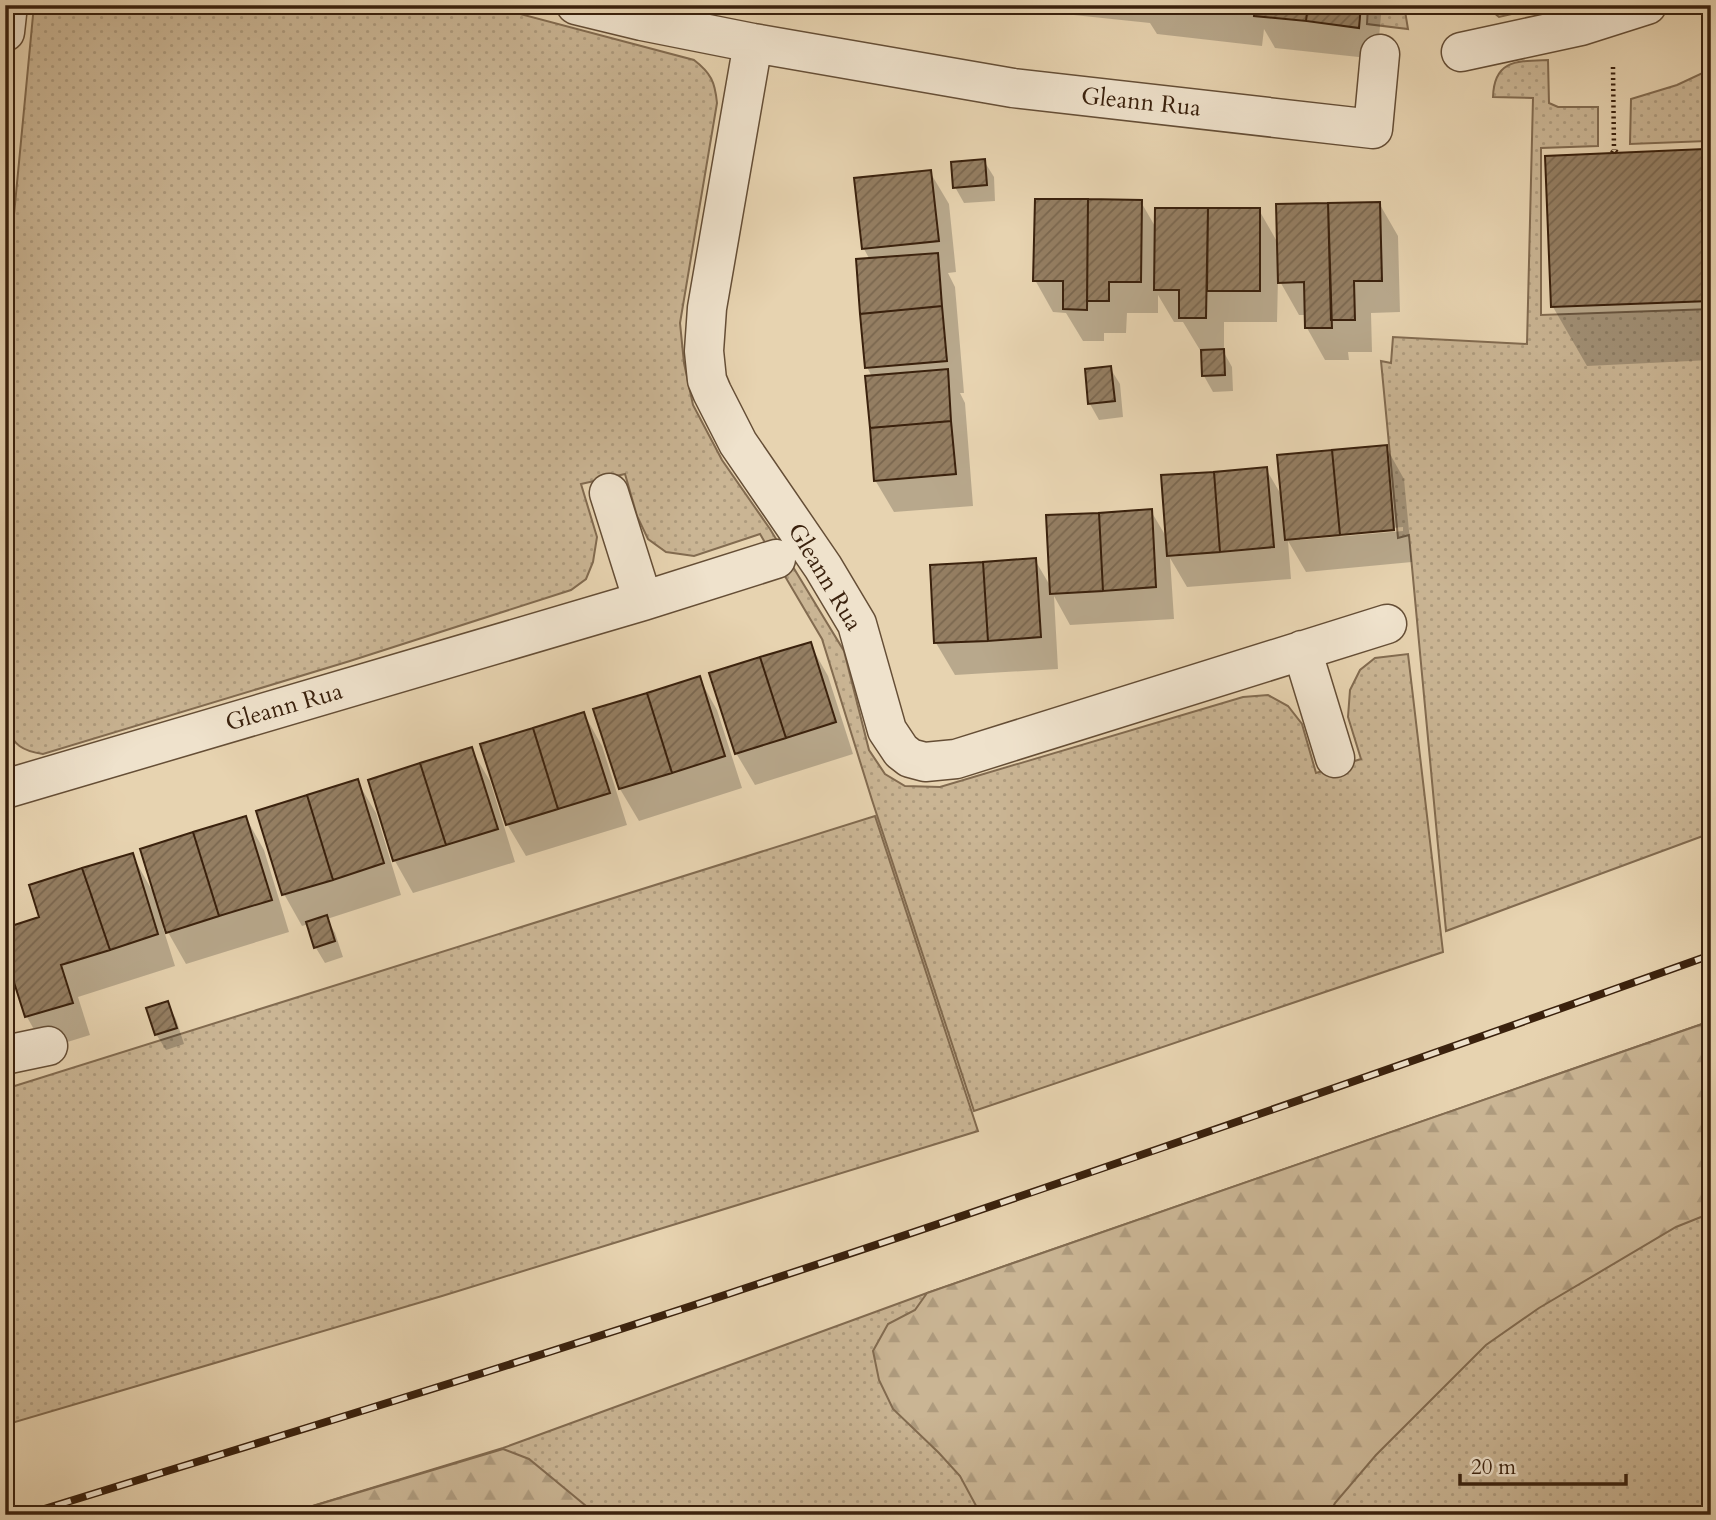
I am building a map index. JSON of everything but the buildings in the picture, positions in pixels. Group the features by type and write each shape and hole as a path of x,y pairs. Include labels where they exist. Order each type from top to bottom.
{"street":[{"path":"5,32 8,5"},
{"name":"Gleann Rua","path":"576,5 753,43 1013,88 1373,129 1380,54"},
{"path":"1461,52 1567,29 1630,11"},
{"name":"Gleann Rua","path":"753,43 707,308 704,351 707,380 738,443 823,567 857,624 887,730 901,751 910,758 925,762 956,759 1387,624"},
{"path":"609,493 643,601"},
{"name":"Gleann Rua","path":"5,789 643,601 776,559"},
{"path":"1302,650 1335,758"},
{"path":"5,1055 48,1046"}],"path":[{"path":"1615,152 1630,11"}],"green space":[{"path":"34,5 486,5 694,60 711,78 717,103 680,323 684,363 693,405 722,460 770,529 844,651 869,750 885,774 905,786 940,787 1243,697 1268,695 1288,706 1302,724 1316,773 1361,759 1348,717 1350,690 1360,670 1375,658 1408,654 1443,952 974,1111 822,639 760,534 694,556 666,552 648,539 637,516 625,474 581,484 597,537 593,562 586,579 571,590 350,661 43,754 20,746 5,726 9,267"},
{"path":"1368,5 1404,5 1408,29 1367,24"},
{"path":"1493,5 1551,5 1499,17 1493,12"},
{"path":"1548,60 1549,103 1558,107 1598,107 1598,146 1541,148 1541,315 1711,309 1711,833 1446,931 1409,535 1398,538 1381,361 1391,363 1393,337 1527,344 1533,98 1493,97 1494,85 1503,69 1518,62"},
{"path":"1711,69 1711,218 1707,141 1630,144 1631,99 1677,85"},
{"path":"875,816 978,1131 442,1296 5,1425 5,1089"},
{"path":"1711,1021 1711,1515 283,1515 503,1448 927,1293"},
{"path":"1711,1021 1711,1213 1676,1227 1539,1308 1486,1345 1376,1455 1335,1503 1329,1515 981,1515 960,1476 893,1409 879,1380 873,1351 888,1324 915,1310 927,1293"},
{"path":"503,1449 529,1459 597,1515 283,1515"}],"railway":[{"path":"25,1515 484,1373 878,1244 1711,955"}]}
